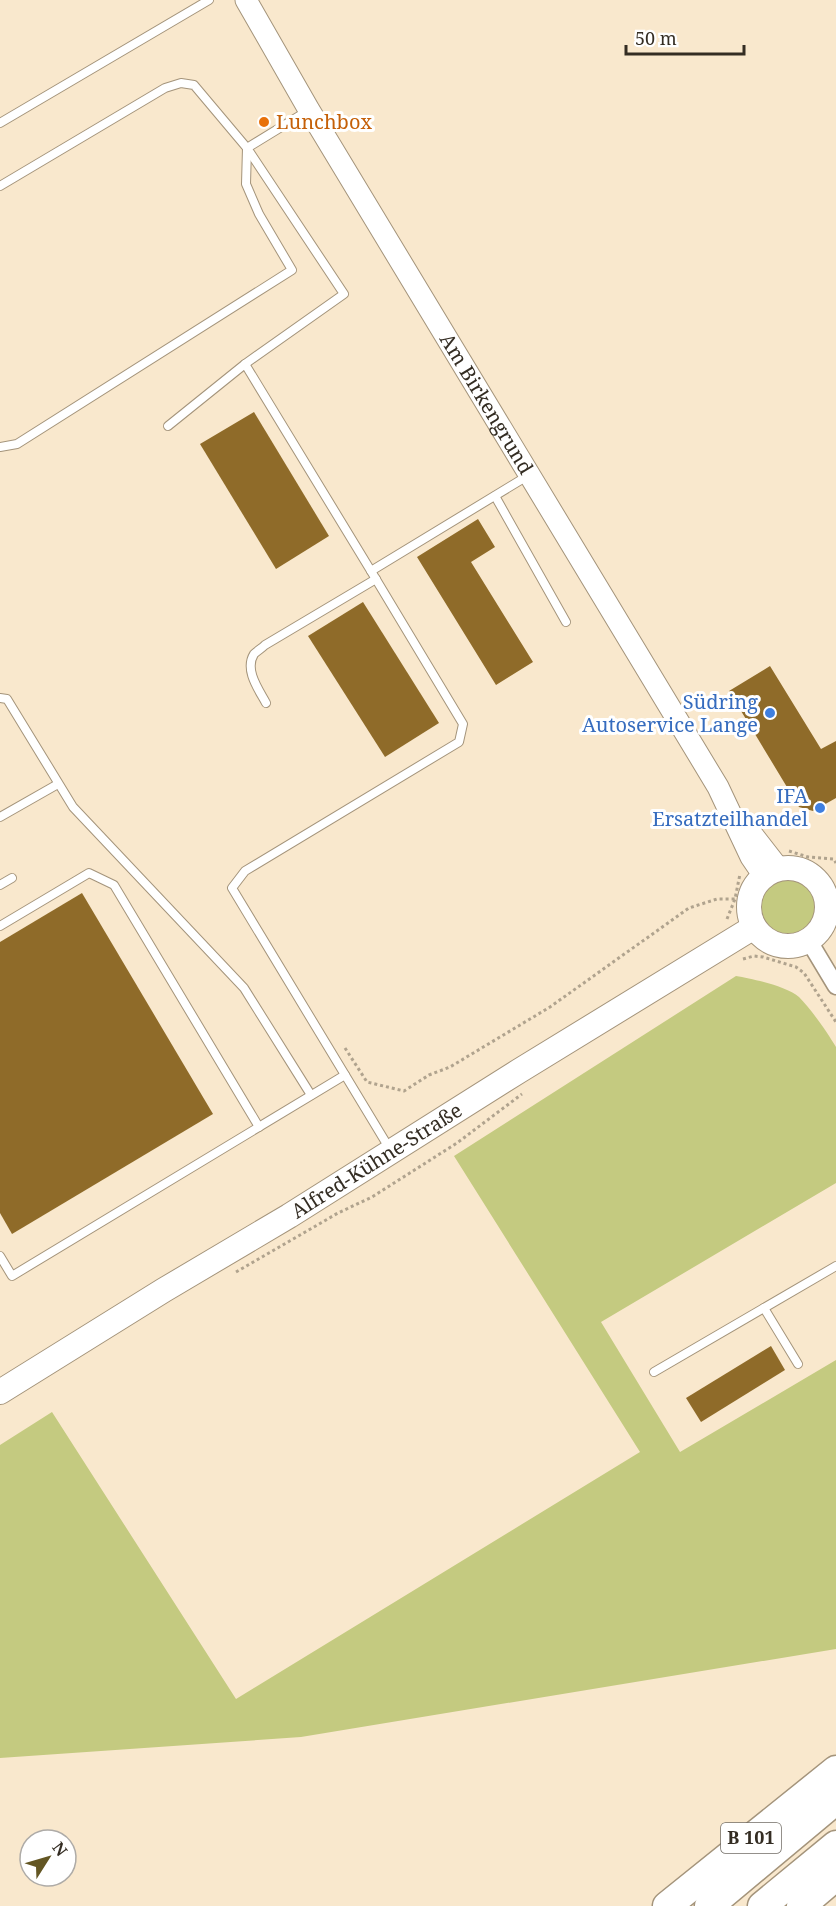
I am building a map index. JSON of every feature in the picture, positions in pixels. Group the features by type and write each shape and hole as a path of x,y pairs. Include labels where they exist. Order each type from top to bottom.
{"highway":[{"name":"B 101","path":"667,1906 836,1770"},
{"name":"B 101","path":"709,1906 836,1800"},
{"name":"B 101","path":"762,1906 836,1845"},
{"path":"801,1906 836,1876"}],"main road":[{"path":"766,866 804,871 829,884 826,897 828,907 826,917 822,927 808,941 799,945 778,945 761,935 754,927 750,918 750,900 752,891 766,866"},
{"name":"Alfred-Kühne-Straße","path":"0,1392 754,927"}],"street":[{"name":"Am Birkengrund","path":"246,0 309,110 728,805 764,849 766,866"},
{"path":"808,941 836,986"}],"lane":[{"path":"0,123 209,0"},
{"path":"0,186 165,87 181,83 194,85 247,148 344,294 245,364 168,426"},
{"path":"247,148 309,110"},
{"path":"0,447 17,444 292,270 259,214 246,184 247,148"},
{"path":"245,364 463,724 459,742 245,871 232,888 392,1152"},
{"path":"266,703 254,682 251,666 254,655 265,645 529,475"},
{"path":"495,496 566,622"},
{"path":"0,698 7,699 73,807 244,988 311,1095"},
{"path":"0,817 58,784"},
{"path":"0,926 89,873 114,885 259,1127"},
{"path":"0,885 12,878"},
{"path":"0,1256 12,1276 345,1075"},
{"path":"654,1372 836,1266"},
{"path":"764,1308 798,1364"}],"path":[{"path":"726,923 735,899 766,866 808,857 834,859 836,863"},
{"path":"345,1048 367,1082 404,1091 450,1067 550,1007 689,908 717,899 735,899"},
{"path":"746,957 763,957 796,967 804,973 836,1022"}],"green space":[{"path":"783,876 795,876 811,885 818,895 820,907 818,919 811,929 795,938 783,938 772,933 763,924 758,913 758,901 763,890 772,881"},
{"path":"736,976 778,986 799,997 819,1021 836,1047 836,1183 601,1322 680,1452 836,1360 836,1649 301,1737 0,1758 0,1445 52,1412 236,1699 640,1452 454,1156"}],"building":[{"path":"254,412 329,536 276,569 200,444"},
{"path":"478,519 495,547 471,562 533,662 496,685 417,557"},
{"path":"363,602 439,723 385,757 308,636"},
{"path":"770,666 821,749 836,741 836,798 813,811 799,807 729,691"},
{"path":"82,893 213,1114 12,1234 0,1213 0,942"},
{"path":"771,1346 785,1370 701,1422 686,1398"}],"place":[{"name":"Lunchbox","path":"264,122"},
{"name":"Südring Autoservice Lange","path":"770,713"},
{"name":"IFA Ersatzteilhandel","path":"820,808"}]}
